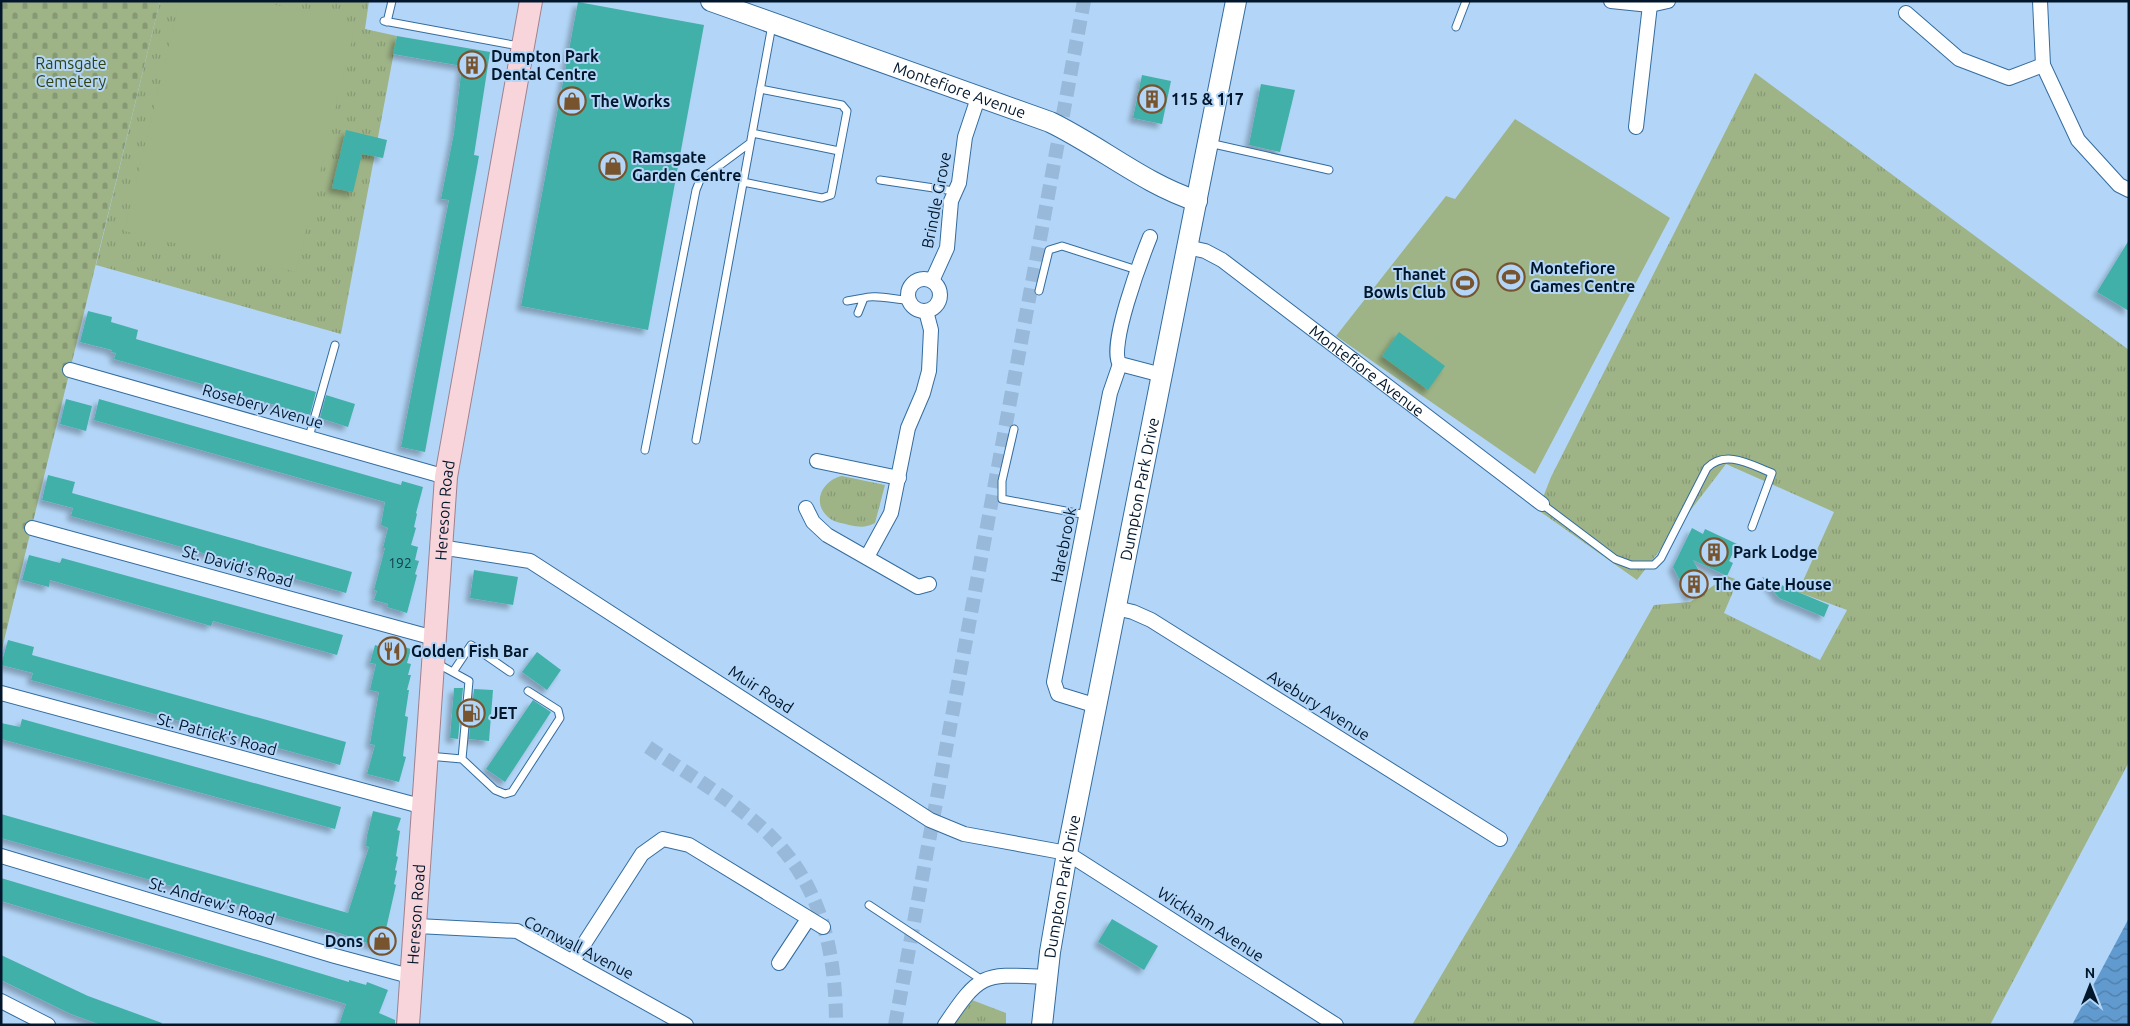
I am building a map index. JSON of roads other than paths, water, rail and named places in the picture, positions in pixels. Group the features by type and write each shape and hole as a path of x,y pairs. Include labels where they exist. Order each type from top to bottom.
{"main road":[{"name":"Hereson Road","path":"408,1025 417,926 426,756 446,476 531,1"}],"street":[{"name":"Montefiore Avenue","path":"711,1 979,95 1067,131 1159,186 1197,202"},
{"name":"Dumpton Park Drive","path":"1042,1025 1046,976 1067,853 1236,1"},
{"path":"1611,1 1650,5 1668,1"},
{"path":"2040,1 2043,65 2078,140 2119,185 2129,190"},
{"path":"1636,127 1650,5"},
{"path":"1906,13 1959,59 2009,78 2043,65"},
{"name":"Brindle Grove","path":"932,281 947,248 954,191 959,183 965,137 979,95"},
{"name":"Harebrook","path":"1097,706 1058,694 1054,682 1110,393 1120,364 1116,355 1127,303 1150,237"},
{"name":"Montefiore Avenue","path":"1187,247 1205,251 1222,260 1542,504"},
{"path":"921,279 932,281 939,288 940,298 935,307 926,311 916,309 909,300 909,289 921,279"},
{"path":"867,557 891,513 908,428 923,393 929,371 931,330 926,311"},
{"path":"1120,364 1162,375"},
{"name":"Rosebery Avenue","path":"70,370 446,476"},
{"path":"817,461 899,478"},
{"path":"806,508 813,522 827,535 918,587 929,584"},
{"name":"St. David's Road","path":"32,528 434,638"},
{"name":"Muir Road","path":"440,547 530,561 930,820 964,834 1067,853"},
{"name":"Avebury Avenue","path":"1116,608 1134,612 1151,620 1500,838"},
{"name":"St. Patrick's Road","path":"1,693 424,807"},
{"path":"573,961 642,854 663,840 689,845 823,927"},
{"name":"Wickham Avenue","path":"1067,853 1336,1025"},
{"name":"St. Andrew's Road","path":"1,856 335,956 413,977"},
{"path":"779,963 808,919"},
{"name":"Cornwall Avenue","path":"417,926 517,931 686,1025"},
{"name":"Dumpton Park Drive","path":"982,980 989,976 1003,975 1046,976"},
{"path":"945,1025 964,998 982,980"},
{"path":"1,1001 48,1025"}],"lane":[{"path":"392,1 386,22 523,46"},
{"path":"1456,27 1466,1"},
{"path":"696,440 772,22"},
{"path":"743,182 822,198 831,195 847,111 842,105 760,89"},
{"path":"752,133 839,151"},
{"path":"645,450 696,190 700,180 750,143"},
{"path":"1208,143 1329,170"},
{"path":"880,180 954,191"},
{"path":"1039,291 1049,250 1062,246 1137,270"},
{"path":"847,301 870,296 884,300 909,300"},
{"path":"858,314 864,298"},
{"path":"308,437 335,345"},
{"path":"1014,429 1002,481 1002,499 1087,515"},
{"path":"1542,504 1615,558 1643,567 1654,565 1660,558 1707,468 1720,458 1728,458 1742,461 1772,473 1752,527"},
{"path":"453,672 471,646 510,672"},
{"path":"433,662 469,681 462,759"},
{"path":"426,756 462,759 495,790 505,794 512,792 560,718 558,710 528,691"},
{"path":"869,905 982,980"}],"water":[{"path":"2129,918 2129,1025 2072,1025"}],"tunnel":[{"path":"895,1025 1084,1"},
{"path":"648,747 747,815 780,847 797,869 810,892 828,942 833,969 836,1025"}],"place":[{"name":"Dumpton Park Dental Centre","path":"472,65"},
{"name":"115 & 117","path":"1152,99"},
{"name":"The Works","path":"572,101"},
{"name":"Ramsgate Garden Centre","path":"613,166"},
{"name":"Montefiore Games Centre","path":"1511,277"},
{"name":"Thanet Bowls Club","path":"1465,283"},
{"name":"Park Lodge","path":"1714,552"},
{"name":"The Gate House","path":"1694,584"},
{"name":"Golden Fish Bar","path":"392,651"},
{"name":"JET","path":"471,713"},
{"name":"Dons","path":"382,941"}],"park label":[{"name":"Ramsgate Cemetery","path":"71,72"}]}
